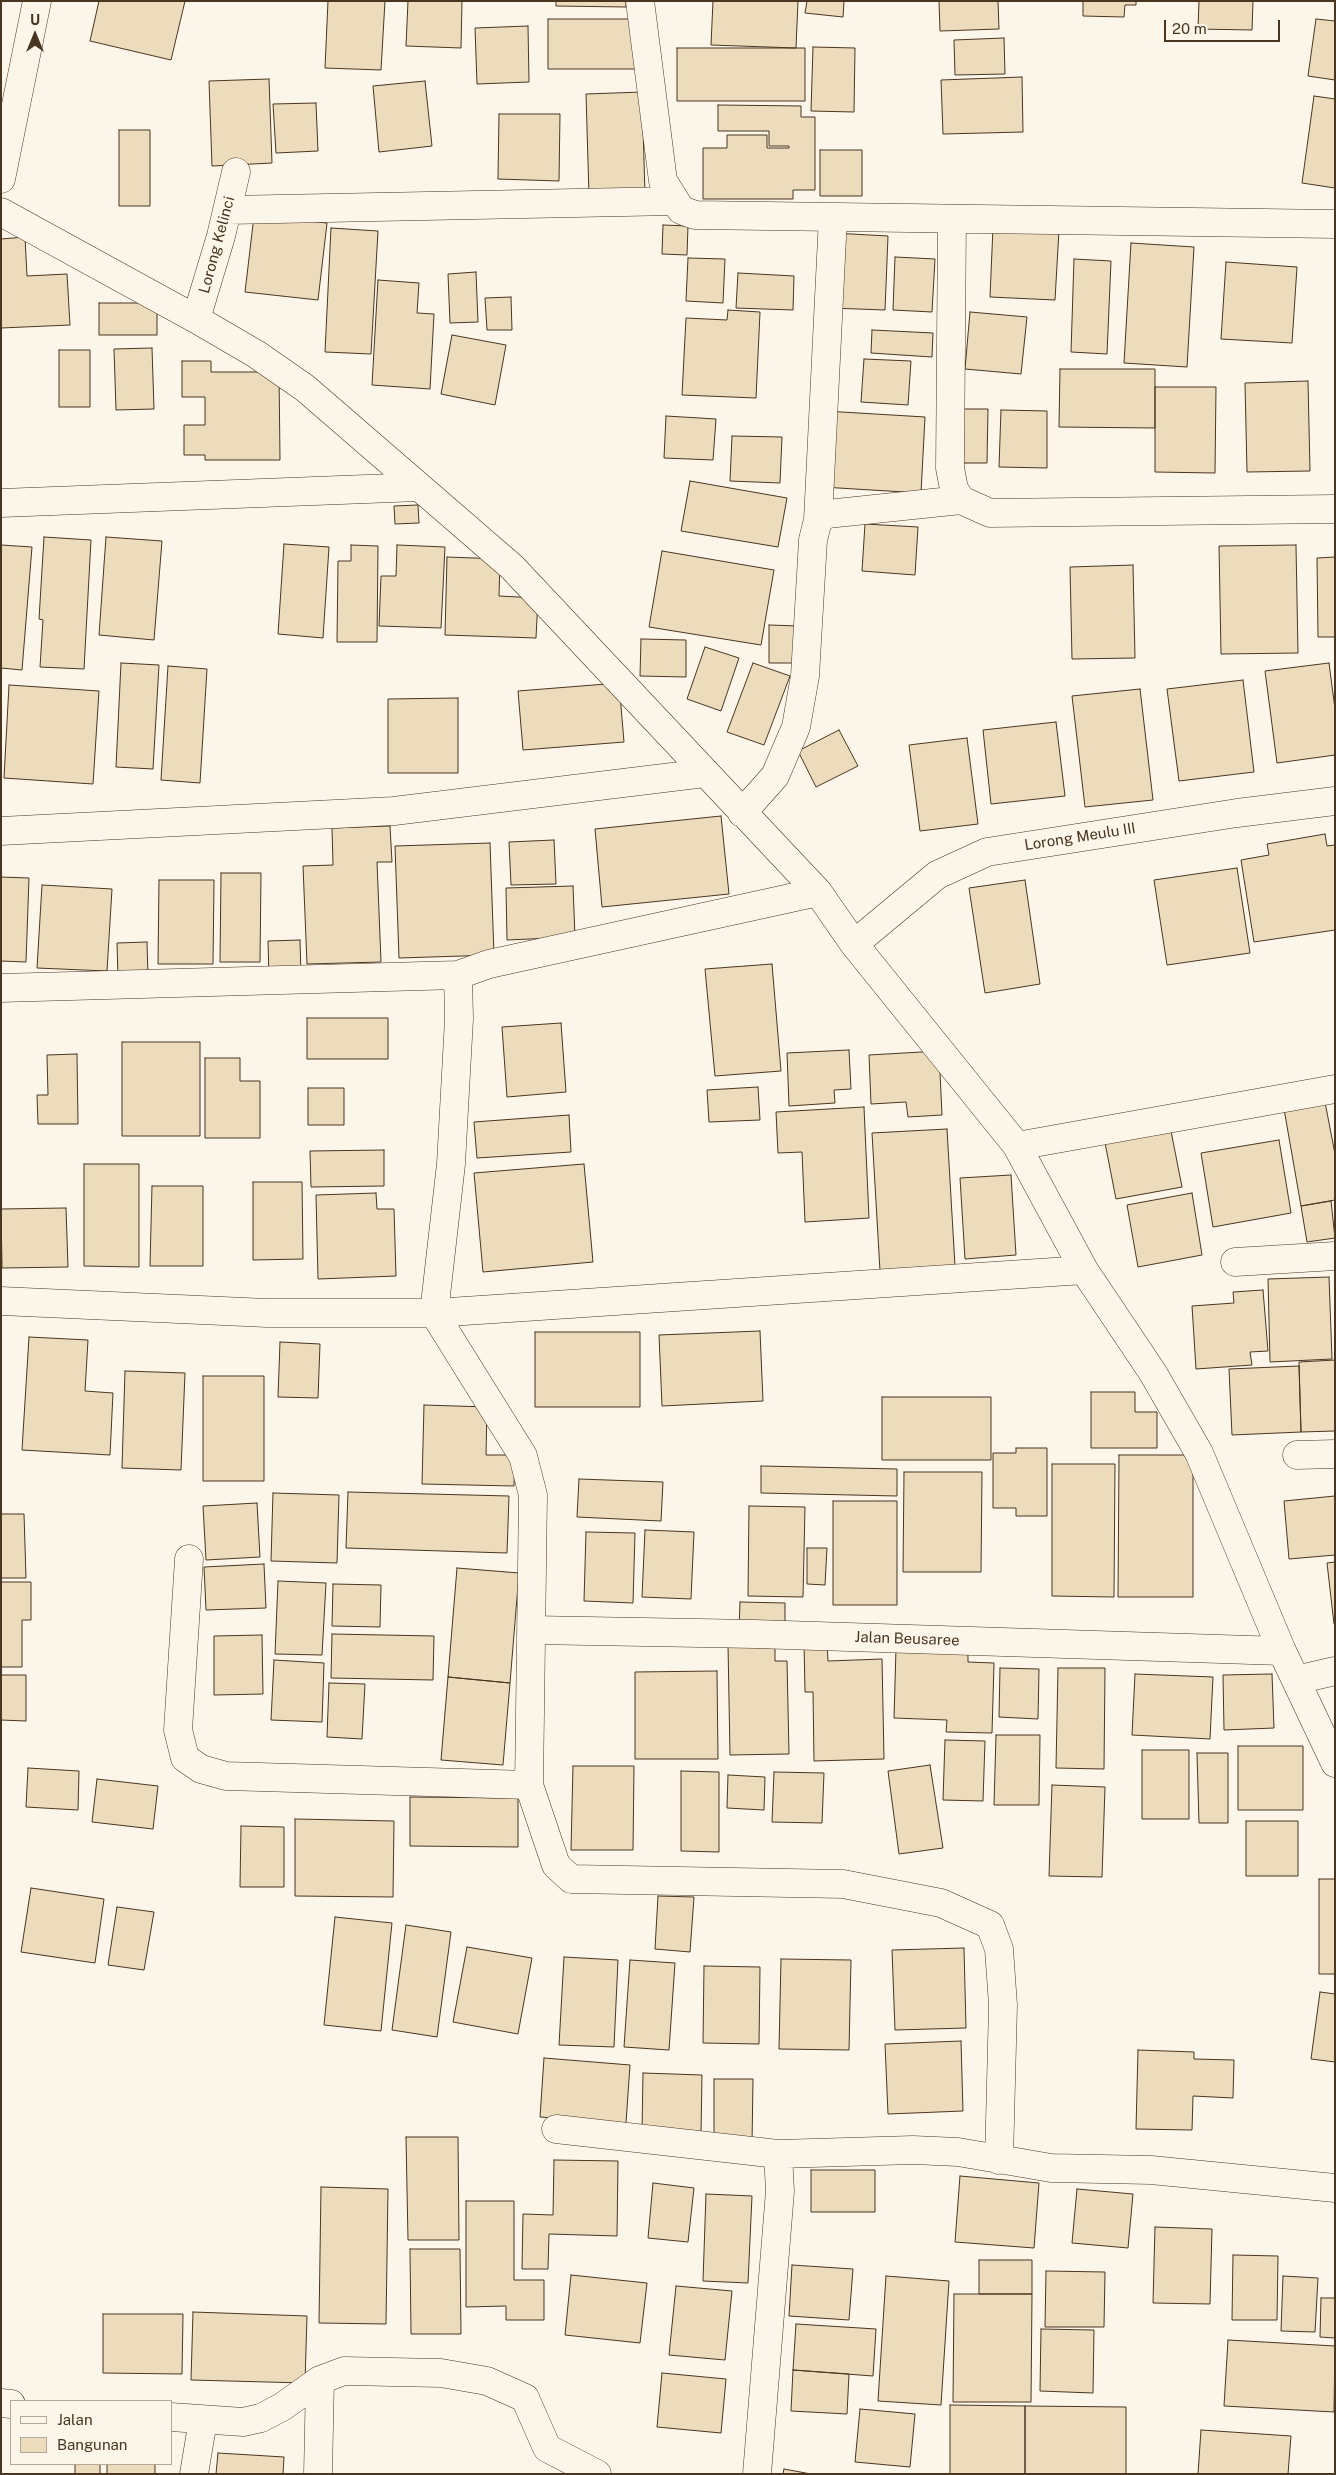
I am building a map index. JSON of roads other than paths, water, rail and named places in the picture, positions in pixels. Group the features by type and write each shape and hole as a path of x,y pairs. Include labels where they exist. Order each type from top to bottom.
{"street":[{"path":"1,178 37,1"},
{"path":"640,1 663,181 681,210 695,215 1335,224"},
{"name":"Lorong Kelinci","path":"196,319 228,210 236,172"},
{"path":"228,210 674,201"},
{"path":"1,212 196,319 256,354 305,388 512,567 818,892 854,944 1017,1146 1084,1270 1153,1373 1199,1453 1282,1651 1335,1764"},
{"path":"742,812 775,776 796,727 805,676 812,540 818,520 833,217"},
{"path":"952,219 950,468 954,488 961,500"},
{"path":"1,503 419,487"},
{"path":"818,520 827,514 961,500 990,513 1335,509"},
{"path":"1,831 394,811 705,773"},
{"name":"Lorong Meulu III","path":"854,944 937,874 987,852 1237,812 1335,801"},
{"path":"1,988 458,975 489,964 818,892"},
{"path":"458,975 460,1019 451,1164 434,1313 524,1456 533,1495 529,1784 556,1864 571,1879 843,1884 941,1903 990,1925 1000,1949 1003,2005 999,2160"},
{"path":"1017,1146 1335,1089"},
{"path":"1236,1262 1335,1256"},
{"path":"1,1301 267,1313 434,1313 1084,1270"},
{"path":"1297,1455 1335,1454"},
{"path":"188,1559 178,1730 185,1758 201,1769 226,1776 529,1784"},
{"name":"Jalan Beusaree","path":"532,1630 755,1634 1282,1651"},
{"path":"1296,1680 1335,1671"},
{"path":"556,2128 778,2154 913,2150 958,2152 1050,2168 1151,2170 1335,2188"},
{"path":"757,2474 780,2191 778,2154"},
{"path":"172,2417 244,2422 261,2418 282,2407 320,2380 344,2371 441,2373 487,2381 525,2398 547,2448 597,2474"},
{"path":"318,2474 320,2380"},
{"path":"194,2474 203,2420"}]}
